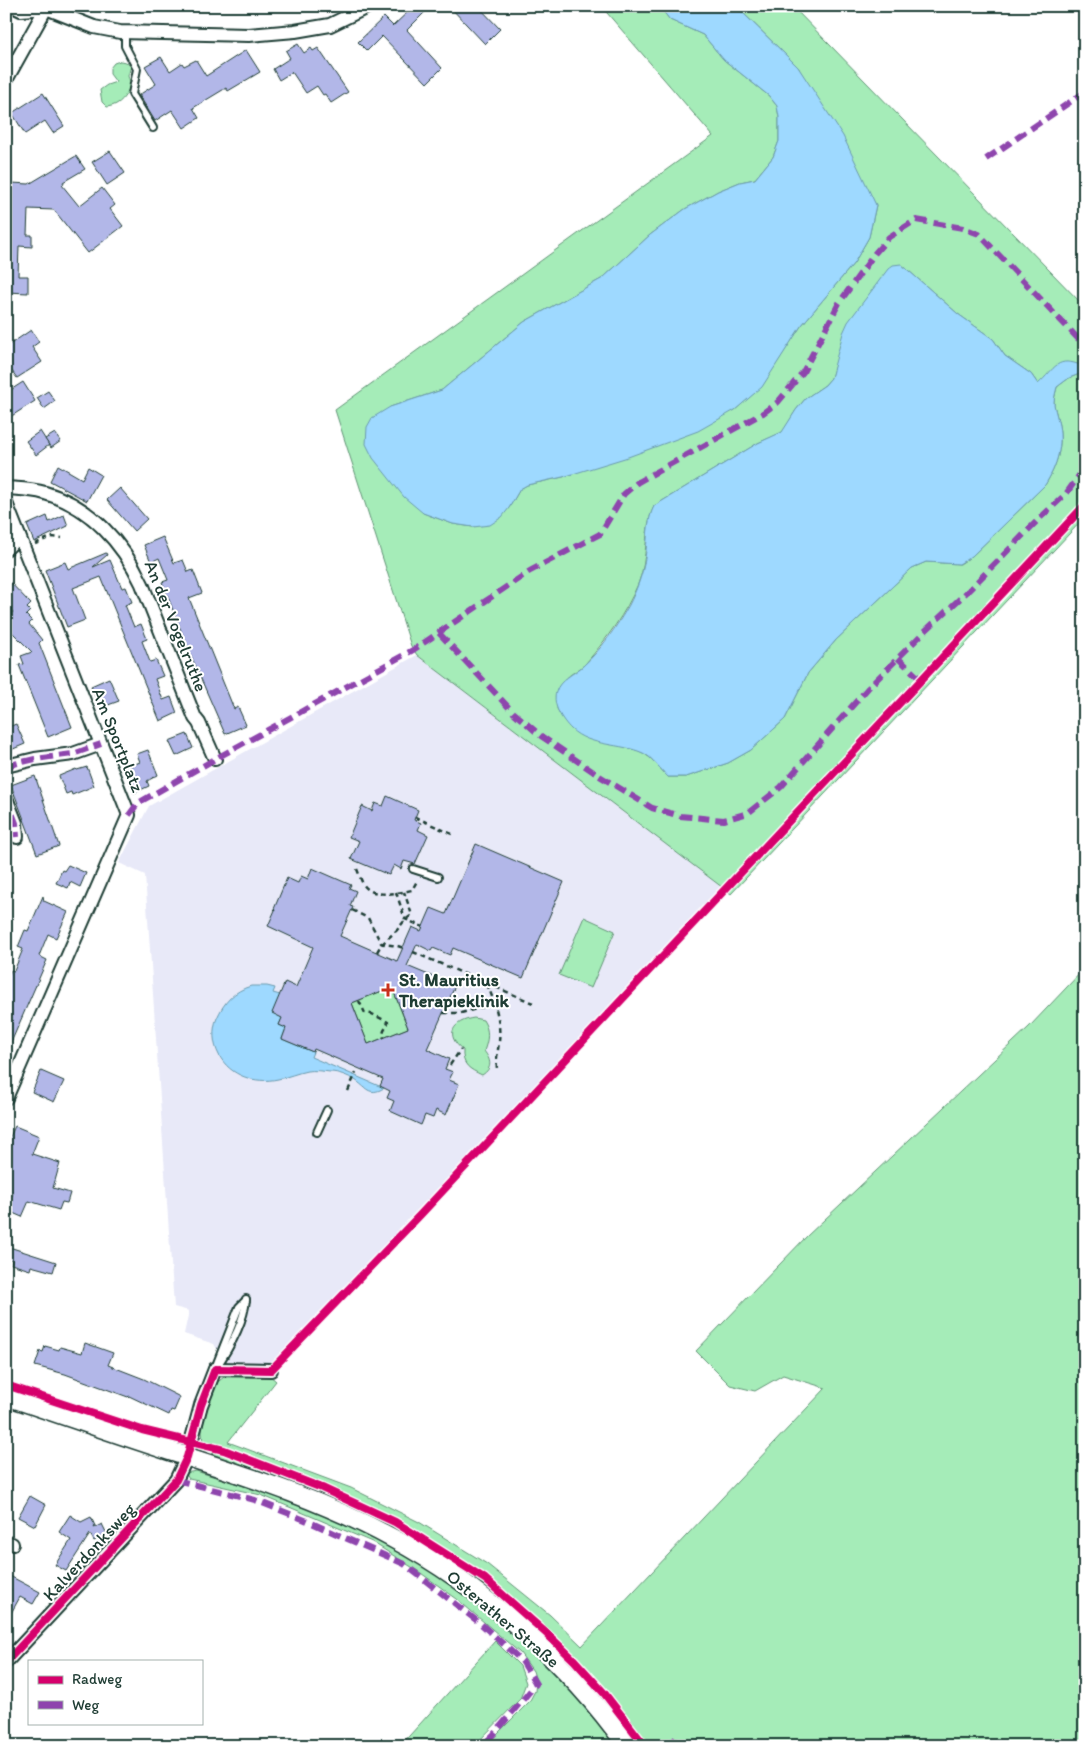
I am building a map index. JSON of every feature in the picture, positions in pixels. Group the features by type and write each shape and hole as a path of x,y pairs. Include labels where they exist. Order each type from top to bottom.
{"main road":[{"name":"Osterather Straße","path":"6,1396 260,1480 324,1505 392,1538 437,1565 482,1597 553,1658 614,1727 627,1746"}],"street":[{"path":"13,6 21,10 47,7 94,27 125,32 249,35 272,34 330,25 369,6"},
{"path":"6,80 47,7"},
{"name":"An der Vogelruthe","path":"6,488 26,489 45,493 70,504 95,521 122,548 142,584 195,718 215,759"},
{"name":"Am Sportplatz","path":"6,502 129,815 6,1098"},
{"path":"6,550 19,536"},
{"path":"6,766 35,759 73,754 101,744"},
{"path":"6,798 16,823 17,837"},
{"path":"215,1369 271,1370"},
{"name":"Kalverdonksweg","path":"6,1662 176,1480 187,1457 201,1405 215,1369"}],"lane":[{"path":"125,32 125,46 137,69 132,94 152,128"},
{"path":"413,870 438,877"},
{"path":"317,1132 326,1110"},
{"path":"246,1299 245,1310 227,1352 215,1369 221,1349 239,1307 246,1299"}],"path":[{"path":"24,549 51,537 62,538"},
{"path":"415,818 452,834"},
{"path":"357,869 367,889 387,894 412,890 421,873"},
{"path":"396,892 405,919 423,927"},
{"path":"377,952 381,943 398,929 405,919 412,915 404,892"},
{"path":"352,910 368,918 381,943 389,946 394,944 403,948"},
{"path":"413,952 534,1003"},
{"path":"487,984 495,1004 499,1030 497,1069"},
{"path":"359,1001 365,1013 372,1014 388,1022 388,1026 383,1032 384,1038"},
{"path":"443,1013 461,1014 495,1004"},
{"path":"450,1065 461,1049"},
{"path":"348,1090 356,1072"}],"shaded area":[{"name":"St. Mauritius Therapieklinik","path":"417,655 721,886 272,1365 226,1365 214,1344 184,1334 189,1311 174,1307 145,875 119,863 149,806"}],"green space":[{"path":"601,6 659,6 670,20 703,35 724,60 769,96 777,106 779,141 773,157 755,179 740,182 718,191 685,209 650,235 603,278 524,322 442,390 390,407 423,513 453,524 473,527 509,508 520,489 527,485 563,477 735,410 761,387 801,326 854,263 869,237 876,205 798,67 736,6 792,6 1085,307 1085,372 1085,517 731,894 417,655 411,646 335,410 713,136","holes":["901,264 958,314 993,339 1005,356 1031,374 1038,384 1085,372 1069,378 1057,387 1054,404 1060,430 1060,446 1053,470 1045,485 972,556 960,564 926,562 912,568 836,640 808,673 785,719 751,750 728,763 686,777 668,777 644,753 584,736 571,726 557,709 563,683 570,675 584,665 601,645 622,616 633,595 644,564 648,524 654,506 758,443 783,432 796,410 806,398 825,385 831,378 835,365"]},
{"path":"126,62 131,66 128,76 131,84 122,99 116,104 107,107 102,102 100,90 116,82 110,74 110,68 114,63"},
{"path":"584,917 615,931 591,988 559,975"},
{"path":"1085,968 1085,1746 649,1746 572,1653 565,1659 490,1593 450,1563 407,1537 335,1502 287,1481 212,1454 224,1447 203,1443 204,1419 215,1384 224,1377 244,1374 269,1375 276,1381 228,1442 351,1488 419,1522 487,1564 550,1615 582,1646 826,1388 783,1375 755,1391 730,1385 696,1351 807,1236 1029,1027"},
{"path":"392,987 408,1028 368,1044 352,1003"},
{"path":"474,1018 483,1020 487,1032 484,1051 490,1064 488,1070 482,1075 467,1066 463,1050 457,1044 453,1034 456,1025"},
{"path":"196,1471 316,1508 413,1560 476,1601 523,1640 554,1671 609,1732 618,1746 485,1746 529,1702 535,1691 536,1681 533,1671 520,1653 457,1599 418,1571 372,1542 261,1495 189,1479 185,1473"},
{"path":"495,1641 520,1666 526,1683 520,1699 474,1746 400,1746"}],"water":[{"path":"659,6 736,6 798,67 843,136 876,205 869,237 854,263 801,326 762,387 735,410 698,431 628,457 563,477 527,485 520,489 502,517 490,525 473,527 453,524 423,513 404,497 373,458 366,444 367,427 372,418 390,407 442,390 524,322 603,278 650,235 685,209 718,191 740,182 755,179 773,157 779,141 777,106 769,96 724,60 703,35 670,20"},
{"path":"901,264 958,314 993,339 1005,356 1031,374 1038,384 1053,368 1062,363 1074,363 1083,366 1085,372 1069,378 1057,387 1054,404 1060,430 1060,446 1053,470 1045,485 972,556 959,564 926,562 912,568 836,640 808,673 785,719 751,750 728,763 686,777 668,777 643,753 596,742 579,735 561,717 555,702 556,692 563,681 583,666 596,653 629,605 643,570 648,525 654,506 758,443 782,432 806,398 825,385 831,378 843,333 848,322 888,269 893,265"},
{"path":"251,986 275,988 273,993 280,995 282,1018 279,1025 286,1028 282,1039 313,1052 311,1057 384,1088 375,1092 371,1091 343,1074 333,1072 307,1071 269,1080 252,1079 236,1073 224,1062 215,1046 215,1022 230,998"}],"building":[{"path":"414,6 431,6 407,30 442,68 427,83 382,36 367,51 358,42 384,17 393,26"},
{"path":"449,6 478,6 500,29 485,44"},
{"path":"298,44 304,53 311,48 313,51 318,48 348,92 331,103 317,86 306,93 292,72 279,80 273,69 290,58 286,51"},
{"path":"246,50 260,72 228,91 226,88 193,108 199,118 184,128 172,110 155,121 139,95 156,84 145,66 161,57 170,71 182,63 184,66 196,60 206,76"},
{"path":"43,93 64,126 53,133 45,121 25,134 12,113"},
{"path":"110,151 125,173 107,185 92,162"},
{"path":"76,156 85,169 63,182 64,184 62,185 79,206 102,188 115,205 110,209 123,226 88,253 54,210 28,209 27,235 32,235 32,247 19,246 18,276 28,276 28,293 6,292 6,187 12,187 12,183 29,184"},
{"path":"31,330 39,342 32,347 42,362 17,378 6,363 6,347"},
{"path":"23,382 35,401 10,417 6,410 6,393"},
{"path":"48,391 55,401 44,409 37,398"},
{"path":"40,431 49,445 36,455 26,441"},
{"path":"55,433 61,441 51,448 45,439"},
{"path":"58,465 82,479 88,467 101,475 87,501 50,481"},
{"path":"120,488 147,519 134,531 107,500"},
{"path":"64,515 68,526 34,542 27,525 47,516 49,522"},
{"path":"163,537 174,563 183,560 188,572 193,570 202,593 189,598 234,709 238,707 246,725 225,734 188,649 162,582 168,580 159,558 151,562 144,545"},
{"path":"106,553 107,555 93,567 110,560 122,588 126,587 132,602 125,605 134,627 141,624 147,639 142,641 150,662 156,660 163,676 155,679 163,700 171,697 177,713 160,721 101,577 73,588 85,620 67,627 45,570 65,562 68,569"},
{"path":"6,578 31,604 27,608 30,611 26,615 32,621 29,624 42,640 39,643 72,727 48,737 19,665 24,664 21,656 32,652 6,626 6,618 13,612 8,607 11,604 6,600"},
{"path":"109,678 119,701 100,708 91,686"},
{"path":"16,724 25,744 6,752 6,728"},
{"path":"187,734 193,748 176,756 169,741"},
{"path":"148,750 158,775 147,781 149,786 134,793 125,768 140,762 137,754"},
{"path":"87,767 94,786 72,795 71,792 66,794 59,776"},
{"path":"35,776 59,846 37,854 11,785"},
{"path":"387,796 418,810 414,820 421,823 418,830 428,835 415,864 404,861 401,869 394,865 389,875 351,859 359,841 349,837 362,806 372,811 375,803 383,806"},
{"path":"476,844 564,882 523,978 453,948 450,955 433,948 431,951 417,944 407,966 455,986 427,1049 449,1059 445,1069 453,1072 449,1080 459,1084 446,1115 436,1110 433,1118 425,1115 421,1125 390,1111 394,1101 387,1098 390,1091 380,1086 383,1079 314,1049 313,1052 282,1039 286,1028 279,1025 282,1018 272,1013 285,982 296,987 313,947 268,926 287,878 298,883 301,876 308,879 312,868 351,885 349,888 356,891 350,906 353,907 340,936 397,961 412,927 421,931 431,908 446,914","holes":["392,987 408,1028 368,1044 352,1003"]},
{"path":"68,865 86,873 80,887 70,882 68,888 56,883 62,870 64,871"},
{"path":"43,896 44,901 68,912 56,938 48,934 39,956 47,960 6,1054 6,981 11,970 14,971 23,949 18,947 25,930 28,931"},
{"path":"41,1071 64,1081 54,1102 32,1092"},
{"path":"15,1126 39,1136 32,1154 60,1163 53,1188 70,1193 67,1203 62,1202 59,1210 29,1201 22,1217 6,1210 13,1193 6,1190 6,1145"},
{"path":"6,1246 56,1262 53,1272 31,1266 30,1270 11,1264 12,1260 6,1258"},
{"path":"85,1343 113,1353 108,1365 144,1379 180,1397 174,1411 171,1410 169,1415 129,1396 35,1366 40,1351 43,1352 45,1346 59,1350 60,1347 82,1353"},
{"path":"30,1496 46,1505 35,1526 18,1517"},
{"path":"70,1515 81,1522 91,1517 94,1528 102,1524 107,1534 94,1541 90,1534 66,1571 55,1565 71,1540 59,1532"},
{"path":"6,1574 40,1592 33,1604 20,1597 6,1622 6,1597 11,1589 6,1586"}],"tram line":[{"path":"6,19 13,6"}],"marked path":[{"path":"986,159 1085,92"},
{"path":"129,815 138,803 413,650 530,571 600,534 624,494 638,482 763,413 778,402 803,372 839,303 875,253 889,237 916,220 963,228 979,234 1085,346"},
{"path":"439,633 513,712 541,736 598,775 652,808 680,816 724,820 748,813 781,787 868,688 1066,494 1085,467"},
{"path":"898,658 920,679"},
{"path":"6,766 35,759 73,754 101,744"},
{"path":"6,798 16,823 17,837"},
{"path":"176,1480 255,1500 404,1564 481,1624 522,1661 536,1684 482,1746"},
{"path":"672,1738 680,1746"}],"cycle path":[{"path":"6,1662 176,1480 187,1457 201,1405 215,1369 271,1370 420,1215 1085,505"},
{"path":"6,1385 142,1430 224,1450 322,1488 395,1522 485,1579 547,1634 604,1693 645,1746"}],"place":[{"name":"St. Mauritius Therapieklinik","path":"388,990"}]}
